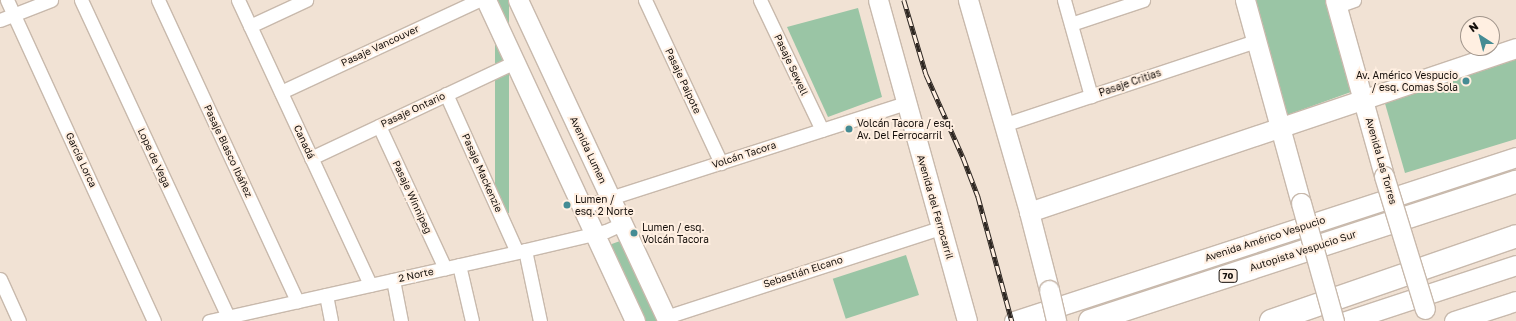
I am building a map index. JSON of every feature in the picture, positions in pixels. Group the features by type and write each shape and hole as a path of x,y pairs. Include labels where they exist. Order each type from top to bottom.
{"highway":[{"name":"Autopista Vespucio Sur","path":"1090,321 1516,182"},
{"path":"1271,321 1516,236"}],"street":[{"name":"García Lorca","path":"7,0 154,321"},
{"path":"0,20 51,0"},
{"name":"Lope de Vega","path":"81,0 228,317"},
{"name":"Pasaje Blasco Ibáñez","path":"158,0 297,301"},
{"name":"Canadá","path":"238,0 370,285"},
{"path":"250,26 306,0"},
{"name":"Pasaje Vancouver","path":"281,92 479,0"},
{"path":"486,0 635,321"},
{"name":"Avenida Lumen","path":"518,0 667,319"},
{"name":"Pasaje Paipote","path":"645,0 721,163"},
{"name":"Pasaje Sewell","path":"760,0 822,130"},
{"name":"Avenida del Ferrocarril","path":"878,0 940,228 966,317"},
{"path":"968,0 1003,126 1029,212 1056,321"},
{"path":"1064,0 1091,96"},
{"path":"1071,24 1143,0"},
{"path":"1245,0 1334,321"},
{"path":"1336,3 1354,0"},
{"name":"Avenida Las Torres","path":"1336,3 1384,176 1426,315"},
{"name":"Pasaje Critias","path":"1003,126 1256,40"},
{"path":"1029,212 1516,48"},
{"name":"Pasaje Ontario","path":"311,158 515,62"},
{"name":"Pasaje Mackenzie","path":"446,94 521,251 540,321"},
{"name":"Volcán Tacora","path":"582,207 611,199 906,103"},
{"name":"Pasaje Winnipeg","path":"379,126 445,268"},
{"name":"Avenida Américo Vespucio","path":"1014,321 1516,158"},
{"name":"2 Norte","path":"209,321 228,317 258,316 297,301 594,234 622,224"},
{"name":"Sebastián Elcano","path":"667,319 940,228"},
{"path":"460,265 472,321"},
{"path":"1346,321 1516,265"},
{"path":"0,278 19,321"},
{"path":"393,280 401,321"},
{"path":"326,295 331,321"},
{"path":"1454,321 1516,300"}],"green space":[{"path":"495,0 509,0 509,213 495,213"},
{"path":"1256,0 1326,0 1351,92 1287,115"},
{"path":"858,8 882,97 828,117 787,27"},
{"path":"1516,56 1516,139 1405,173 1384,100"},
{"path":"620,241 659,321 644,321 609,245"},
{"path":"906,255 919,295 846,319 833,279"}],"railway":[{"path":"904,0 926,74 963,157 978,196 1012,321"}],"place":[{"name":"Av. Américo Vespucio / esq. Comas Sola","path":"1466,81"},
{"name":"Volcán Tacora / esq. Av. Del Ferrocarril","path":"849,129"},
{"name":"Lumen / esq. 2 Norte","path":"567,205"},
{"name":"Lumen / esq. Volcán Tacora","path":"634,233"}]}
